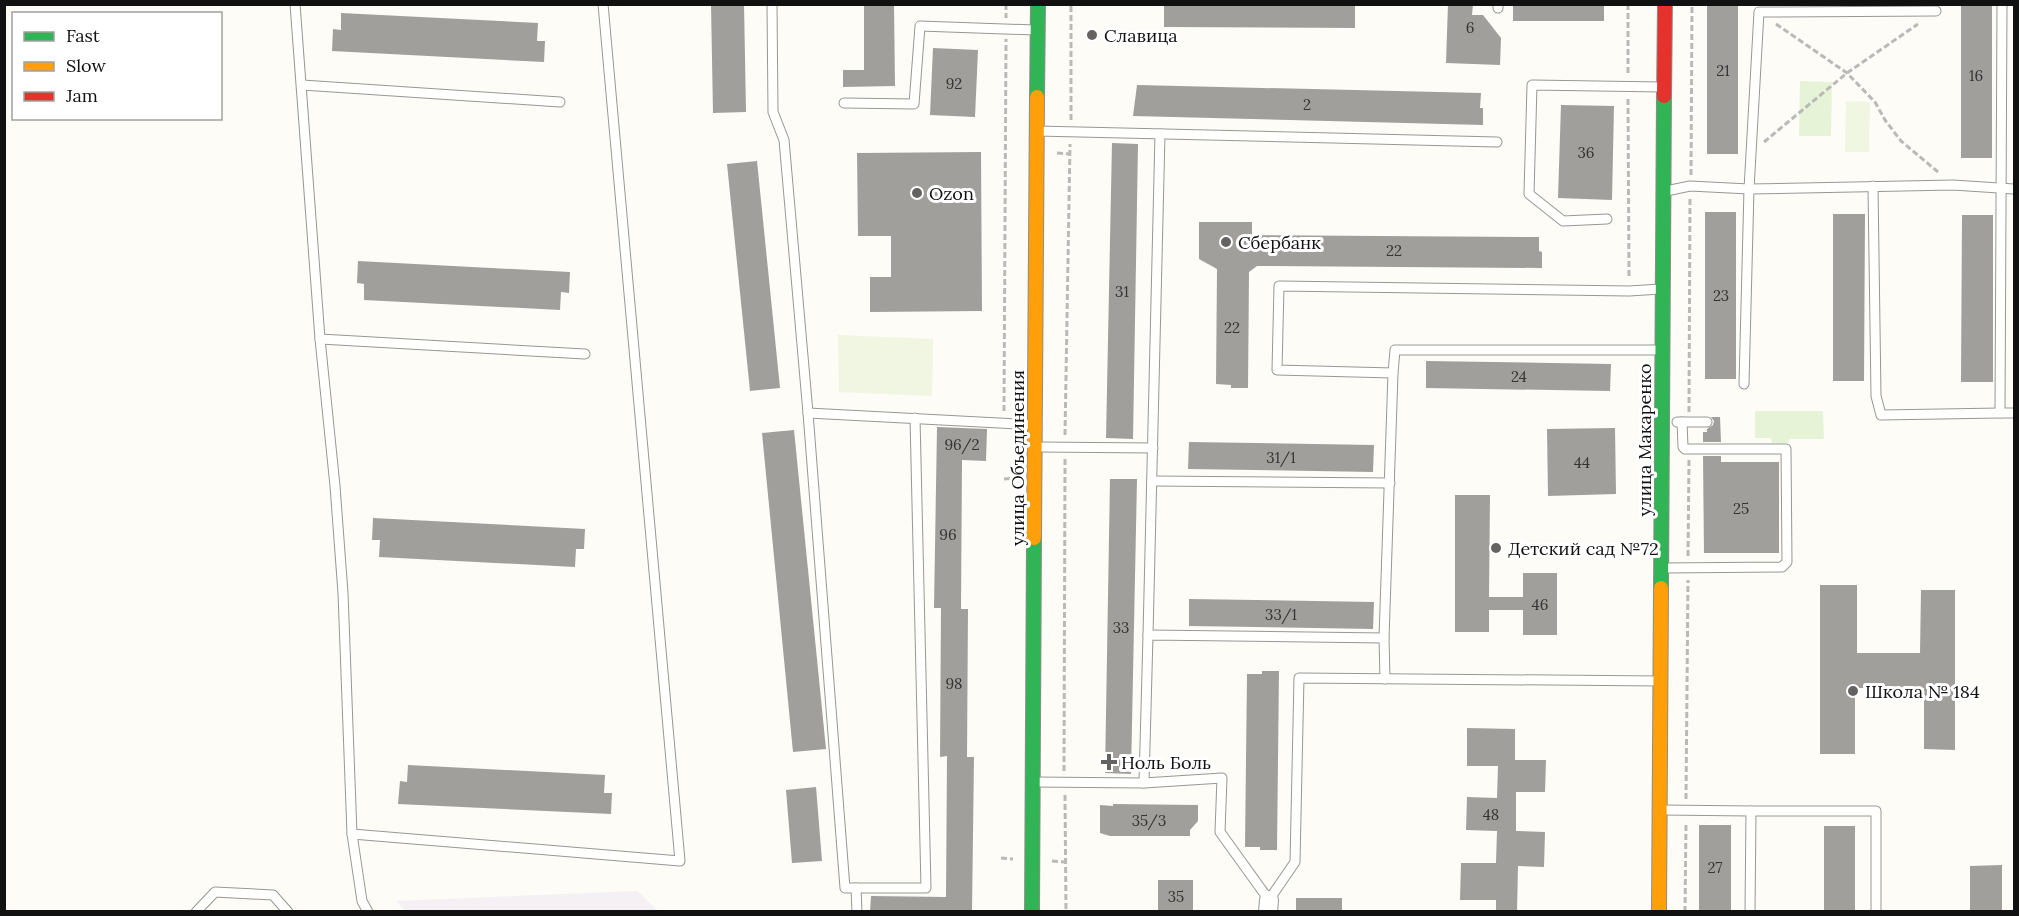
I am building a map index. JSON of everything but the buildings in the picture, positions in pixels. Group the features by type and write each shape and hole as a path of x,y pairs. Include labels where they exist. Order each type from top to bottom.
{"street":[{"name":"улица Объединения","path":"1032,912 1038,4"},
{"name":"улица Макаренко","path":"1659,912 1665,4"}],"lane":[{"path":"295,4 320,339 343,593 352,834 362,901 368,912"},
{"path":"352,834 680,861 603,4"},
{"path":"772,4 773,112 784,140 845,888 926,888 915,417"},
{"path":"2000,413 2002,7 2014,10"},
{"path":"1744,384 1749,189 1759,12 1936,11"},
{"path":"844,104 914,104 920,26 1038,30"},
{"path":"302,85 560,102"},
{"path":"1607,219 1563,221 1529,194 1532,85 1665,87"},
{"path":"1036,131 1497,142"},
{"path":"1144,783 1160,134"},
{"path":"1664,192 1690,186 1749,189 1953,185 2014,189"},
{"path":"1873,186 1876,396 1881,415 2014,413"},
{"path":"1393,373 1277,370 1279,286 1629,291 1663,289"},
{"path":"320,339 585,354"},
{"path":"1385,679 1384,638 1395,350 1663,350"},
{"path":"808,413 1036,425"},
{"path":"1662,422 1707,422"},
{"path":"1661,568 1782,567 1787,562 1786,449 1685,449 1682,422"},
{"path":"1036,447 1153,448"},
{"path":"1152,481 1390,483"},
{"path":"1148,635 1384,638"},
{"path":"1032,782 1144,783 1222,778 1220,832 1268,906 1295,862 1299,678 1660,681"},
{"path":"1659,810 1876,811 1876,912"},
{"path":"1750,912 1751,811"},
{"path":"856,888 857,912"},
{"path":"196,912 215,892 273,895 288,912"}],"path":[{"path":"1004,423 1006,4"},
{"path":"1628,4 1629,291"},
{"path":"1751,153 1847,73 1936,11"},
{"path":"1759,12 1847,73 1875,102 1901,141 1953,185"}],"shaded area":[{"path":"637,891 658,911 406,912 396,901"}],"green space":[{"path":"1800,81 1832,82 1831,136 1799,136"},
{"path":"1846,101 1870,102 1869,152 1845,152"},
{"path":"838,335 933,339 932,396 839,392"},
{"path":"1755,411 1823,411 1824,439 1789,439 1789,443 1772,443 1771,438 1755,438"}],"traffic: fast":[{"path":"1037,97 1038,4"},
{"path":"1661,588 1664,96"},
{"path":"1032,912 1034,538"}],"traffic: slow":[{"path":"1034,538 1037,97"},
{"path":"1659,912 1661,588"}],"traffic: jam":[{"path":"1664,96 1665,4"}],"place":[{"name":"Славица","path":"1092,35"},
{"name":"Ozon","path":"917,193"},
{"name":"Сбербанк","path":"1226,242"},
{"name":"Детский сад №72","path":"1496,548"},
{"name":"Школа № 184","path":"1853,691"},
{"name":"Ноль Боль","path":"1109,762"}]}
